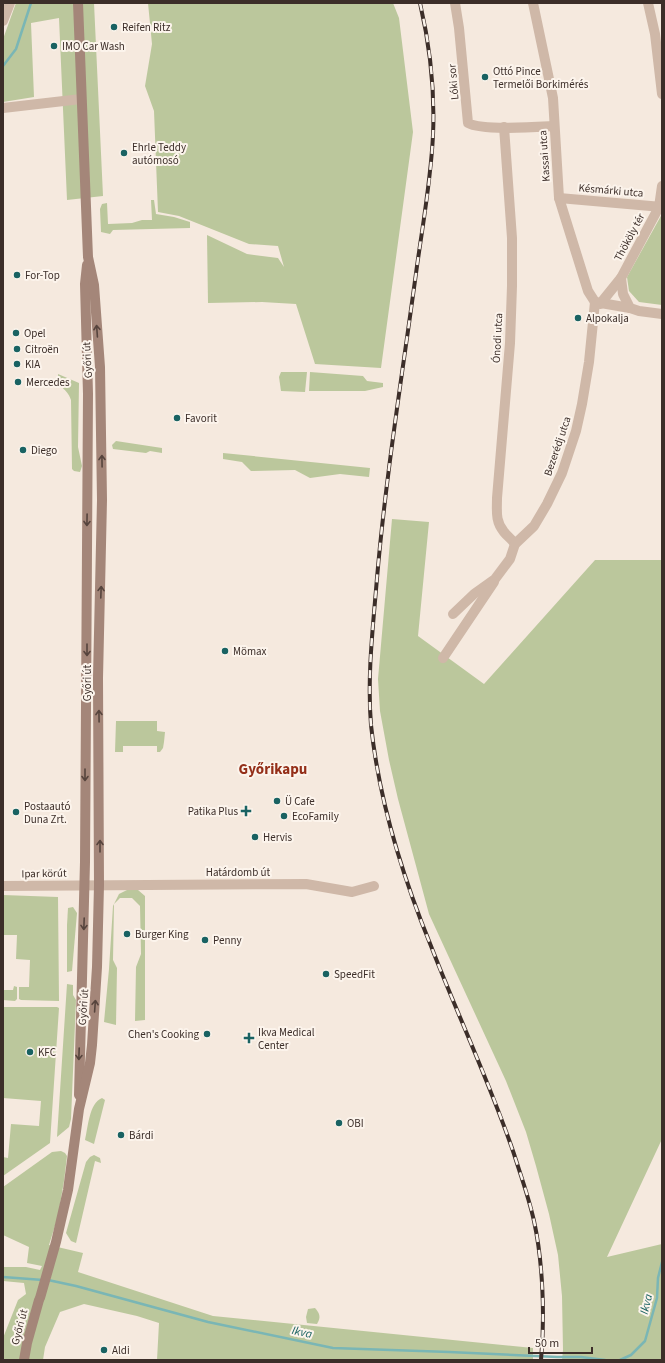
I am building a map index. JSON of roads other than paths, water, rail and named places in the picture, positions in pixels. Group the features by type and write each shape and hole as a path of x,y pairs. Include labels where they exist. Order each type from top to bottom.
{"main road":[{"name":"Győri út","path":"78,3 88,257 85,284 88,394 85,885 78,1084 79,1109"},
{"name":"Győri út","path":"24,1360 27,1343 49,1267 68,1190 79,1109 90,1063 97,967 100,885 98,678 102,500 99,360 94,284 88,257"}],"street":[{"path":"3,21 10,3"},
{"name":"Lóki sor","path":"455,3 460,28 468,123 482,126 504,127"},
{"name":"Kassai utca","path":"533,3 553,98 559,198 588,291 598,303"},
{"path":"648,3 655,34 662,94"},
{"path":"3,108 81,99"},
{"path":"504,127 554,126"},
{"name":"Ónodi utca","path":"504,127 512,238 512,293 510,343 497,498 497,522 505,533 512,538 515,544"},
{"path":"661,207 662,186"},
{"name":"Késmárki utca","path":"559,198 661,207"},
{"name":"Thököly tér","path":"598,303 621,278 661,207"},
{"name":"Thököly tér","path":"621,278 623,294 630,308"},
{"path":"598,303 662,314"},
{"name":"Bezerédj utca","path":"452,614 474,594 495,578 510,559 515,544 534,526 547,504 562,473 576,431 582,404 598,303"},
{"name":"Bezerédj utca","path":"443,658 472,613 492,586 495,578"},
{"name":"Határdomb út","path":"85,885 306,884 352,892 374,886"},
{"name":"Ipar körút","path":"3,886 85,885"}],"waterway":[{"path":"3,66 16,49 31,3"},
{"name":"Ikva","path":"620,1360 631,1355 645,1341 657,1298 658,1278 662,1262"},
{"name":"Ikva","path":"3,1277 43,1280"},
{"name":"Ikva","path":"48,1280 76,1286 208,1322 333,1348 581,1357 605,1360"}],"railway":[{"path":"420,3 427,35 432,85 432,151 390,461 381,539 371,652 371,725 380,782 401,865 420,919 505,1128 530,1204 537,1237 541,1272 543,1308 541,1360"}],"place":[{"name":"Reifen Ritz","path":"114,27"},
{"name":"IMO Car Wash","path":"54,46"},
{"name":"Ottó Pince Termelői Borkimérés","path":"485,77"},
{"name":"Ehrle Teddy autómosó","path":"124,153"},
{"name":"For-Top","path":"17,275"},
{"name":"Alpokalja","path":"578,318"},
{"name":"Opel","path":"16,333"},
{"name":"Citroën","path":"17,349"},
{"name":"KIA","path":"17,364"},
{"name":"Mercedes","path":"18,382"},
{"name":"Favorit","path":"177,418"},
{"name":"Diego","path":"23,450"},
{"name":"Mömax","path":"225,651"},
{"name":"Ü Cafe","path":"277,801"},
{"name":"Patika Plus","path":"246,811"},
{"name":"Postaautó Duna Zrt.","path":"16,812"},
{"name":"EcoFamily","path":"284,816"},
{"name":"Hervis","path":"255,837"},
{"name":"Burger King","path":"127,934"},
{"name":"Penny","path":"205,940"},
{"name":"SpeedFit","path":"326,974"},
{"name":"Chen's Cooking","path":"207,1034"},
{"name":"Ikva Medical Center","path":"249,1038"},
{"name":"KFC","path":"30,1052"},
{"name":"OBI","path":"339,1123"},
{"name":"Bárdi","path":"121,1135"},
{"name":"Aldi","path":"104,1350"}],"district":[{"name":"Győrikapu","path":"273,769"}]}
